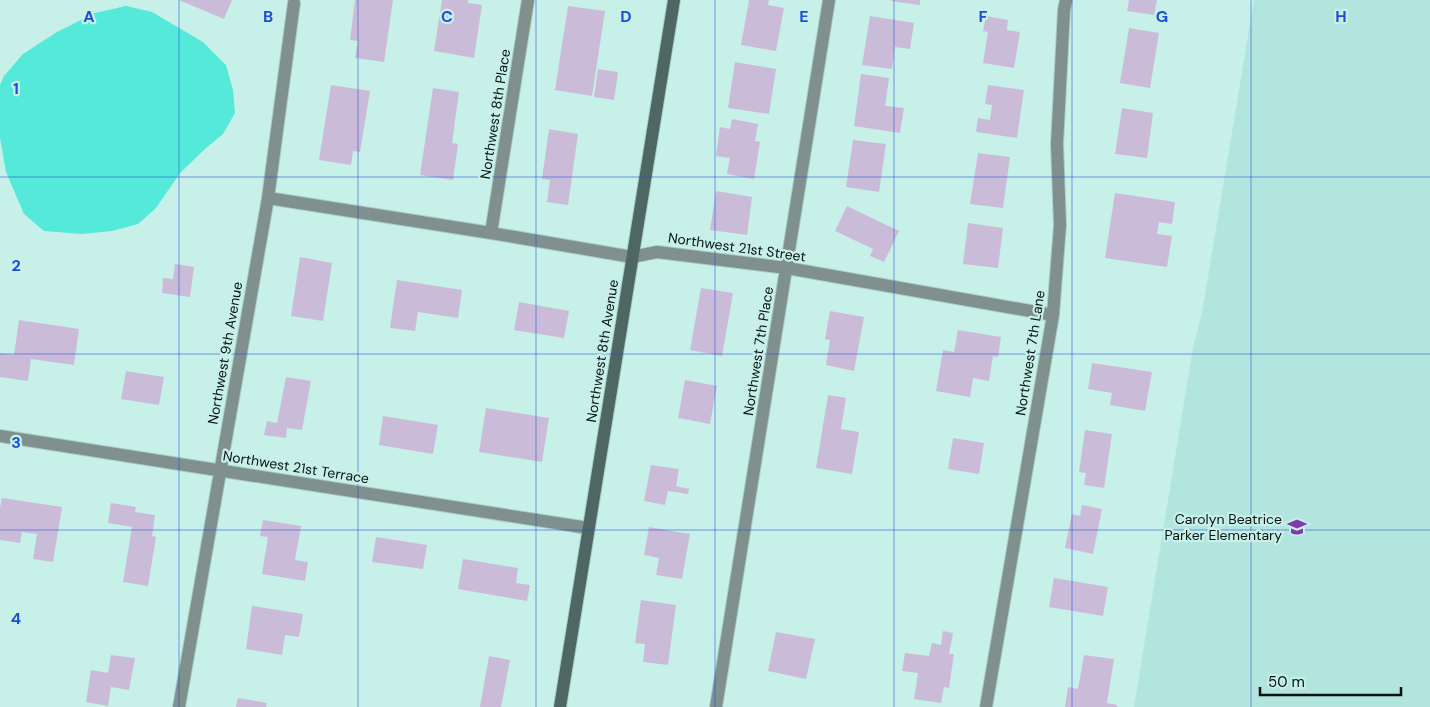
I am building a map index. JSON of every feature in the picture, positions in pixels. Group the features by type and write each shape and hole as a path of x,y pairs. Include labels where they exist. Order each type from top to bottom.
{"street":[{"name":"Northwest 8th Place","path":"491,233 528,0"},
{"name":"Northwest 8th Avenue","path":"560,707 674,0"},
{"name":"Northwest 7th Place","path":"716,707 829,0"},
{"name":"Northwest 7th Lane","path":"986,707 1053,315 1060,225 1057,144 1066,0"},
{"name":"Northwest 9th Avenue","path":"179,707 268,198 294,4"},
{"name":"Northwest 21st Street","path":"268,198 632,257 657,252 787,268 1053,315"},
{"name":"Northwest 21st Terrace","path":"0,436 588,528"}],"shaded area":[{"name":"Carolyn Beatrice Parker Elementary","path":"1254,0 1430,0 1430,707 1134,707 1193,348 1202,313"}],"water":[{"path":"126,6 152,12 203,42 226,65 233,90 235,113 223,134 180,173 156,208 138,224 112,231 82,234 44,231 24,214 6,172 0,138 0,85 4,76 23,54 57,32 95,13"}],"building":[{"path":"179,0 232,0 224,19"},
{"path":"355,0 393,0 384,62 355,58 358,41 350,40"},
{"path":"442,0 468,0 468,3 482,5 474,58 434,51"},
{"path":"749,0 769,0 768,5 784,8 776,51 741,45"},
{"path":"920,0 920,5 891,1"},
{"path":"1129,0 1157,0 1154,15 1127,11"},
{"path":"568,6 605,11 592,96 555,90"},
{"path":"870,16 914,23 910,49 895,47 892,69 862,65"},
{"path":"986,16 1008,20 1007,30 1020,32 1014,68 983,63 988,32 983,31"},
{"path":"1129,28 1159,33 1150,88 1120,83"},
{"path":"735,62 776,69 769,114 728,108"},
{"path":"598,69 618,72 614,100 594,97"},
{"path":"861,74 889,78 885,106 904,108 900,133 854,126"},
{"path":"331,85 370,91 360,152 353,151 351,165 319,160"},
{"path":"988,85 1024,90 1017,138 976,132 978,118 990,120 992,105 985,104"},
{"path":"433,88 459,92 452,143 458,144 453,180 420,175"},
{"path":"1122,108 1153,113 1147,158 1115,154"},
{"path":"732,119 758,124 755,141 760,142 754,179 727,174 730,158 716,156 720,127 730,129"},
{"path":"549,129 578,134 568,205 547,202 550,180 542,179"},
{"path":"853,140 886,144 879,192 846,187"},
{"path":"978,153 1010,157 1003,208 970,204"},
{"path":"716,191 752,197 747,235 710,230"},
{"path":"1115,193 1175,202 1172,224 1159,222 1157,234 1172,236 1167,267 1105,258"},
{"path":"847,206 899,231 884,262 870,256 873,249 835,231"},
{"path":"968,223 1003,228 998,268 963,264"},
{"path":"300,257 332,263 323,321 291,316"},
{"path":"175,264 194,267 190,297 162,293 163,278 173,279"},
{"path":"397,280 462,290 458,318 418,312 415,331 390,328"},
{"path":"701,288 733,293 722,356 690,350"},
{"path":"519,302 569,311 564,338 514,330"},
{"path":"830,311 864,317 854,371 826,365 830,340 825,339"},
{"path":"19,320 79,329 74,365 31,359 28,381 0,377 0,353 14,355"},
{"path":"958,330 1001,337 998,357 993,356 989,381 973,378 970,397 936,391 943,350 954,352"},
{"path":"1092,363 1152,372 1145,411 1110,405 1112,393 1088,389"},
{"path":"126,371 164,377 159,405 121,399"},
{"path":"286,377 311,381 302,430 287,428 286,438 264,435 267,421 277,423"},
{"path":"685,380 717,386 710,424 678,418"},
{"path":"828,395 846,398 841,429 859,432 852,474 816,468"},
{"path":"486,408 549,418 542,462 479,452"},
{"path":"383,416 438,425 433,454 379,445"},
{"path":"1085,430 1112,434 1104,488 1084,485 1086,473 1079,472"},
{"path":"953,438 984,443 979,474 948,469"},
{"path":"651,465 679,469 676,486 689,489 688,494 668,491 665,505 644,501"},
{"path":"2,498 62,507 53,562 33,559 37,534 22,532 20,543 0,540 0,507"},
{"path":"111,503 136,507 135,512 155,515 152,536 156,537 148,586 123,582 132,527 108,523"},
{"path":"1082,505 1102,509 1093,554 1065,548 1072,514 1080,516"},
{"path":"263,520 301,526 295,560 308,562 305,581 262,574 268,537 260,536"},
{"path":"649,527 690,534 682,579 656,575 659,558 644,555"},
{"path":"376,537 427,545 423,569 372,562"},
{"path":"463,559 518,568 516,583 530,585 527,601 458,589"},
{"path":"1054,578 1108,587 1103,616 1049,607"},
{"path":"641,600 676,605 668,665 643,662 645,644 635,643"},
{"path":"252,606 303,614 299,637 285,635 282,655 246,649"},
{"path":"943,631 953,633 949,654 954,654 949,688 944,687 941,703 914,699 918,673 902,671 905,653 929,656 932,643 941,645"},
{"path":"776,632 815,639 806,679 768,671"},
{"path":"111,655 135,658 129,690 111,687 108,706 86,702 91,670 108,673"},
{"path":"1084,655 1114,659 1107,703 1117,705 1117,707 1065,707 1068,687 1078,689"},
{"path":"489,656 510,660 501,707 480,707"},
{"path":"238,698 267,703 266,707 236,707"}],"place":[{"name":"Carolyn Beatrice Parker Elementary","path":"1297,527"}]}
